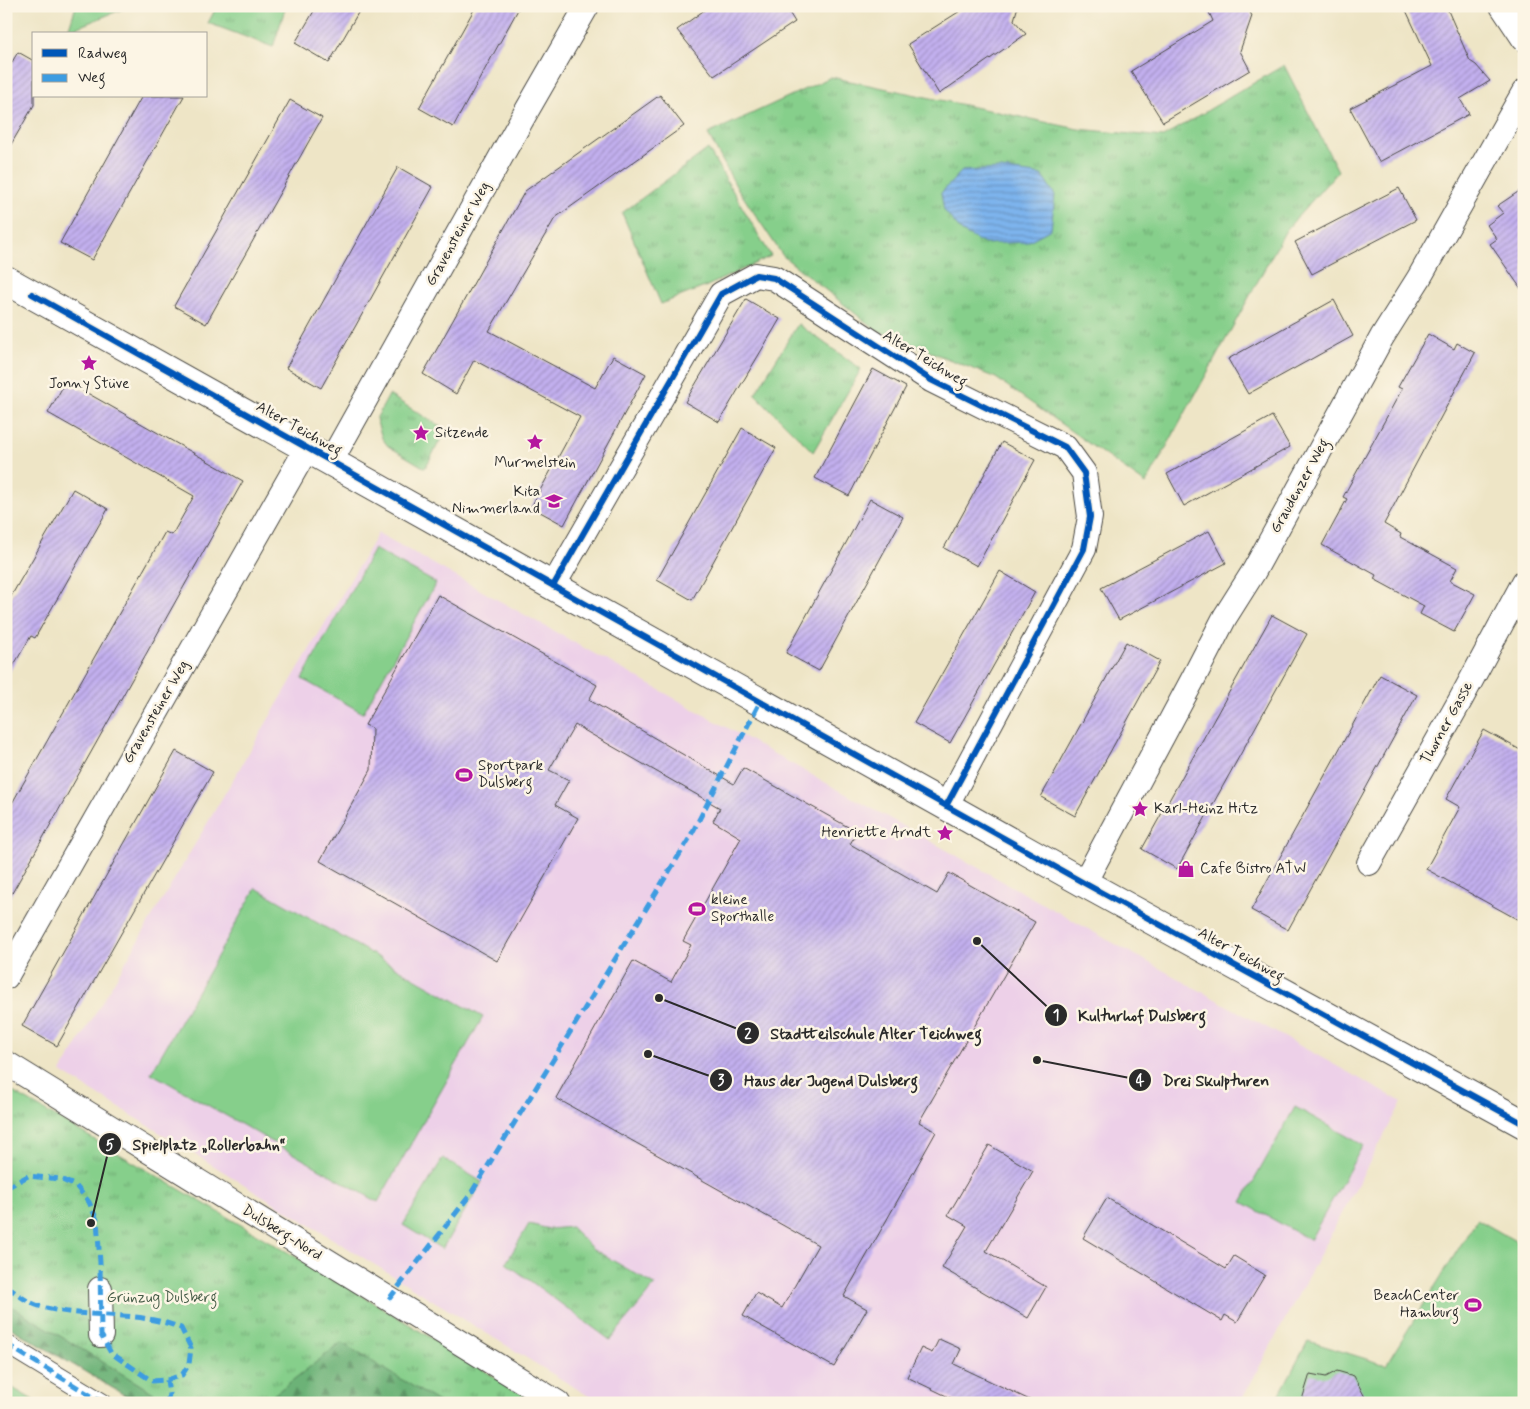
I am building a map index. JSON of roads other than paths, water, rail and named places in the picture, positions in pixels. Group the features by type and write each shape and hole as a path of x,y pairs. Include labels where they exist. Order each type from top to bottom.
{"street":[{"name":"Gravensteiner Weg","path":"331,462 526,112 588,6"},
{"path":"1502,6 1524,39"},
{"name":"Graudenzer Weg","path":"1084,883 1192,681 1224,616 1254,571 1377,346 1419,278 1524,92"},
{"name":"Alter Teichweg","path":"553,586 721,294 756,275 774,278 931,380 1065,447 1084,473 1090,517 1084,549 946,806"},
{"name":"Alter Teichweg","path":"6,280 1084,883 1524,1124"},
{"name":"Gravensteiner Weg","path":"6,976 307,448"},
{"name":"Thorner Gasse","path":"1369,863 1524,582"},
{"name":"Dulsberg-Nord","path":"6,1063 558,1403"},
{"path":"100,1289 100,1335"},
{"path":"6,1344 103,1403"}],"water":[{"path":"1001,169 1042,175 1055,195 1051,229 1027,242 985,244 962,232 944,210 941,193 962,171"}],"place":[{"name":"Jonny Stüve","path":"89,363"},
{"name":"Sitzende","path":"421,433"},
{"name":"Murmelstein","path":"535,442"},
{"name":"Kita Nimmerland","path":"554,501"},
{"name":"Sportpark Dulsberg","path":"464,775"},
{"name":"Karl-Heinz Hitz","path":"1140,809"},
{"name":"Henriette Arndt","path":"945,833"},
{"name":"Cafe Bistro ATW","path":"1186,869"},
{"name":"kleine Sporthalle","path":"697,909"},
{"name":"Kulturhof Dulsberg","path":"977,941"},
{"name":"Stadtteilschule Alter Teichweg","path":"659,998"},
{"name":"Haus der Jugend Dulsberg","path":"648,1054"},
{"name":"Drei Skulpturen","path":"1037,1060"},
{"name":"Spielplatz „Rollerbahn“","path":"91,1223"},
{"name":"BeachCenter Hamburg","path":"1473,1305"}],"park label":[{"name":"Grünzug Dulsberg","path":"162,1298"}]}
